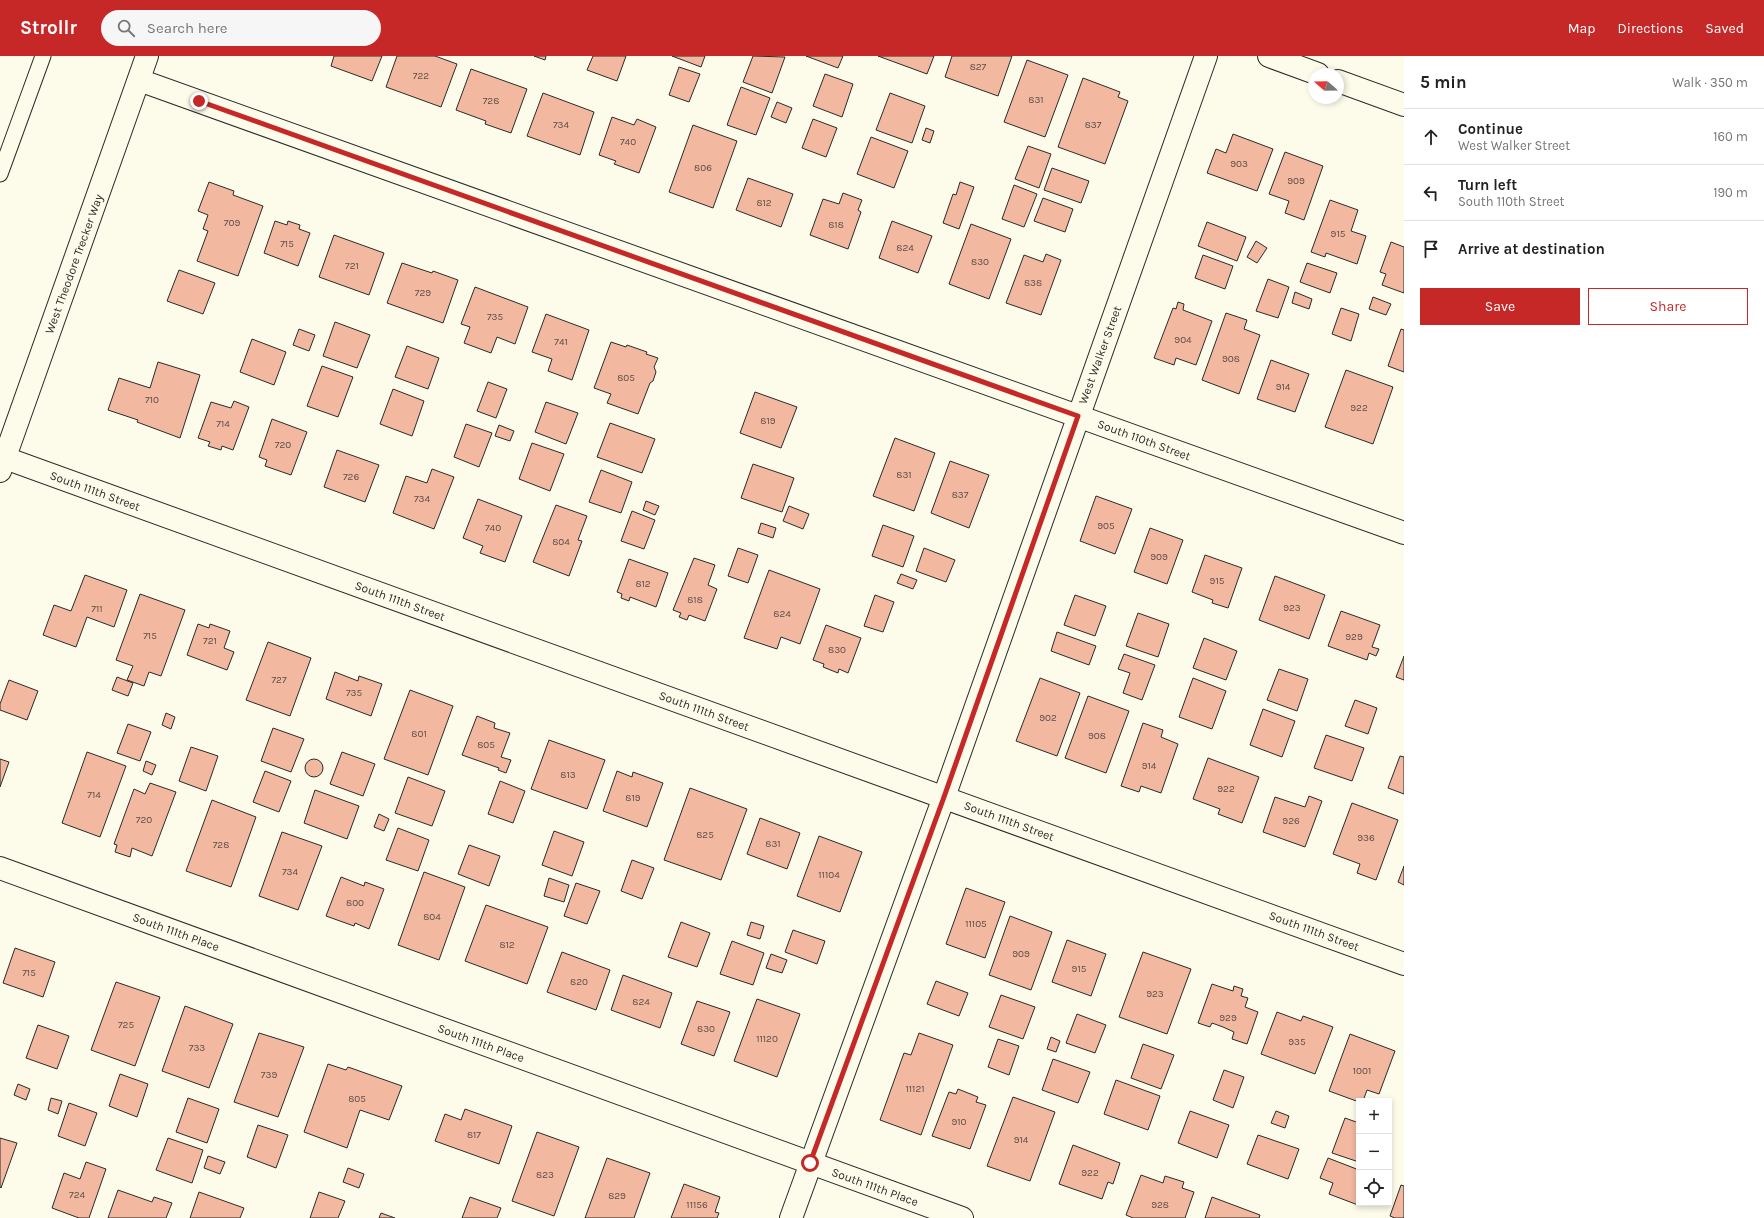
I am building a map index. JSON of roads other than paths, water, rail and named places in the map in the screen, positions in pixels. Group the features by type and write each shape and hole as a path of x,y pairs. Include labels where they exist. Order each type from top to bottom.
{"street":[{"name":"West Theodore Trecker Way","path":"2,465 147,56"},
{"name":"West Walker Street","path":"791,1218 944,797 1206,56"},
{"path":"1269,56 1308,70"},
{"name":"South 110th Street","path":"139,80 1404,533"},
{"path":"1344,83 1404,105"},
{"name":"South 111th Street","path":"2,465 944,797 1404,964"},
{"name":"South 111th Place","path":"0,868 962,1218"}],"lane":[{"path":"0,174 43,56"}]}
